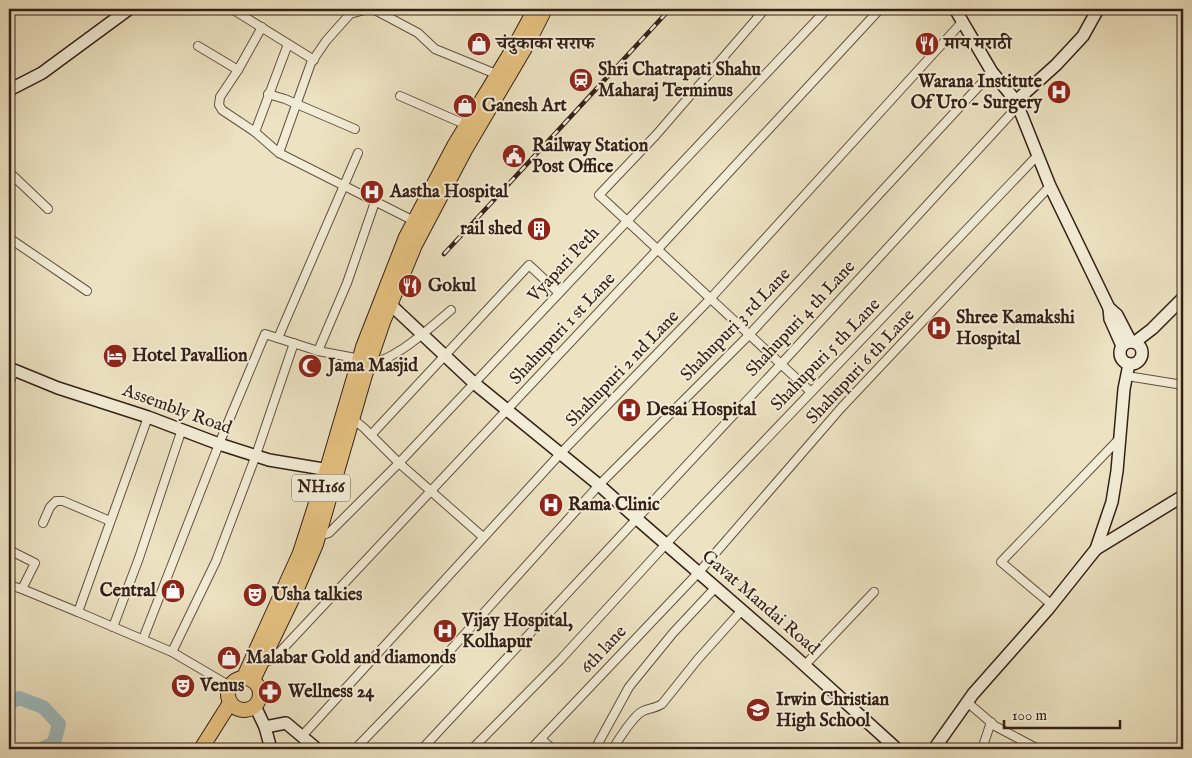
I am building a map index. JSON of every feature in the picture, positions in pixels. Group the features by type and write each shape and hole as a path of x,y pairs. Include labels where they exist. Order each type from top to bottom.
{"highway":[{"name":"NH166","path":"256,706 260,699 252,681 352,418 364,360 391,305 414,245 496,74 516,44 534,9"},
{"name":"NH166","path":"252,681 296,591 319,536 332,471 364,360 397,258 414,221 472,127 528,43 545,9"},
{"path":"252,681 237,679 230,686 228,692 233,705 244,711 256,706"},
{"path":"201,749 233,705"},
{"path":"208,749 233,705"}],"street":[{"path":"9,90 42,73 129,9"},
{"path":"232,9 314,60"},
{"path":"279,153 314,60 326,40 350,14 368,9"},
{"path":"373,9 418,34 435,49 496,74"},
{"path":"765,9 656,136 599,195 811,392"},
{"name":"Vyapari Peth","path":"319,536 329,533 399,463 827,9"},
{"name":"Shahupuri 1 st Lane","path":"262,660 269,661 276,656 508,410 880,9"},
{"path":"934,749 967,702 1052,605 1096,549 1112,502 1117,471 1124,388 1128,370 1141,358 1132,344 1110,319 1109,308 1050,186 1017,104 992,72 955,9"},
{"path":"1017,104 1083,36 1098,9"},
{"name":"Shahupuri 2 nd Lane","path":"302,736 560,454 710,299 963,21"},
{"path":"262,27 238,70 220,97 219,105 222,110 255,132 279,153 414,221"},
{"path":"255,132 288,44"},
{"path":"198,46 238,70"},
{"name":"Shahupuri 3 rd Lane","path":"355,749 445,656 599,485 749,335 992,72"},
{"path":"268,94 355,129"},
{"path":"400,96 472,127"},
{"name":"Shahupuri 4 th Lane","path":"422,749 781,364 1017,104"},
{"path":"278,338 358,153"},
{"name":"Shahupuri 5 th Lane","path":"472,749 560,660 666,544 1037,156"},
{"path":"9,172 48,208"},
{"name":"Shahupuri 6 th Lane","path":"699,572 841,408 1050,186"},
{"path":"318,351 347,283 376,202"},
{"path":"9,238 87,291"},
{"path":"371,435 530,265 559,293"},
{"path":"1183,298 1157,325 1132,344 1121,358 1128,370 1183,385"},
{"path":"391,305 474,383 560,454"},
{"path":"1132,344 1183,307"},
{"path":"143,639 219,444 265,334 318,351 377,362 386,359 422,334 451,310"},
{"path":"172,652 216,561 256,455 294,343"},
{"path":"9,385 12,369"},
{"name":"Assembly Road","path":"12,369 66,390 269,460 332,471"},
{"path":"78,612 148,417"},
{"path":"352,418 399,463 483,537"},
{"path":"112,627 139,558 182,430"},
{"path":"1052,605 1001,562 1120,439"},
{"name":"Gavat Mandai Road","path":"560,454 599,485 699,572 897,749"},
{"path":"1096,549 1183,496"},
{"path":"43,523 50,507 56,501 63,501 110,521"},
{"path":"9,550 35,563 22,589"},
{"name":"6th lane","path":"531,749 699,572"},
{"path":"9,586 22,589 172,652 230,686"},
{"path":"595,749 629,687 667,640 716,587"},
{"path":"805,665 874,592"},
{"path":"613,749 636,717 642,711 657,707 667,698 698,659 742,610"},
{"path":"967,702 991,722 1038,749"},
{"path":"256,706 265,727 271,749"},
{"path":"982,749 991,722"},
{"path":"265,727 286,723 317,749"},
{"path":"541,739 553,749"}],"waterway":[{"path":"9,703 19,698 43,707 59,724 54,743 41,749"}],"railway":[{"path":"444,254 670,9"}],"place":[{"name":"चंदुकाका सराफ","path":"479,44"},
{"name":"माय मराठी","path":"927,44"},
{"name":"Shri Chatrapati Shahu Maharaj Terminus","path":"581,80"},
{"name":"Warana Institute Of Uro - Surgery","path":"1059,92"},
{"name":"Ganesh Art","path":"465,106"},
{"name":"Railway Station Post Office","path":"514,156"},
{"name":"Aastha Hospital","path":"372,192"},
{"name":"rail shed","path":"539,229"},
{"name":"Gokul","path":"410,286"},
{"name":"Shree Kamakshi Hospital","path":"939,328"},
{"name":"Hotel Pavallion","path":"115,356"},
{"name":"Jama Masjid","path":"310,366"},
{"name":"Desai Hospital","path":"629,410"},
{"name":"Rama Clinic","path":"551,505"},
{"name":"Central","path":"173,591"},
{"name":"Usha talkies","path":"255,595"},
{"name":"Vijay Hospital, Kolhapur","path":"445,631"},
{"name":"Malabar Gold and diamonds","path":"229,658"},
{"name":"Venus","path":"183,686"},
{"name":"Wellness 24","path":"270,692"},
{"name":"Irwin Christian High School","path":"758,710"}]}
